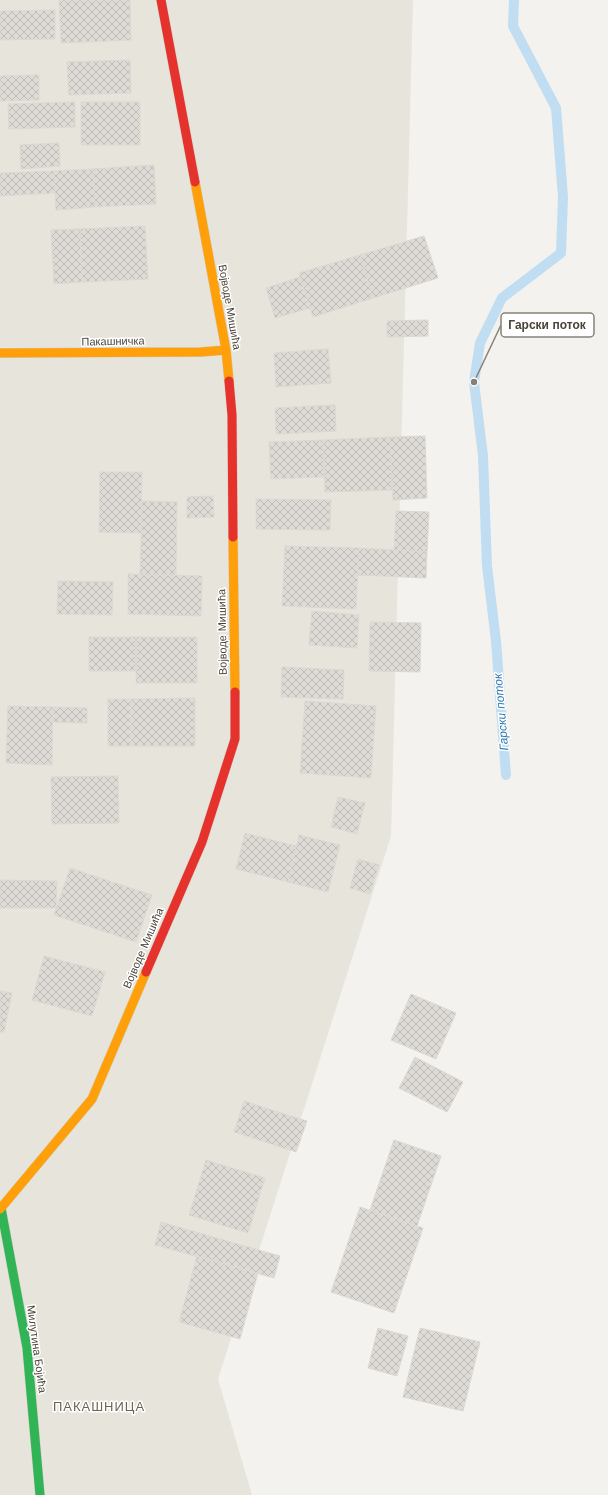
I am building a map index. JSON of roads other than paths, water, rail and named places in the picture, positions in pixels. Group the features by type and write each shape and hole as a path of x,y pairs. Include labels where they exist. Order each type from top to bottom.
{"street":[{"name":"Војводе Мишића","path":"1,1209 92,1099 202,842 235,739 232,415 226,350 161,0"},
{"name":"Пакашничка","path":"0,353 201,352 226,350"},
{"name":"Милутина Бојића","path":"1,1209 27,1348 40,1495"}],"waterway":[{"name":"Гарски поток","path":"506,775 496,641 487,566 483,456 474,382 480,343 502,298 561,253 563,197 556,108 513,26 514,0"}],"place":[{"name":"Гарски поток","path":"474,382"}],"district":[{"name":"ПАКАШНИЦА","path":"99,1406"}]}
